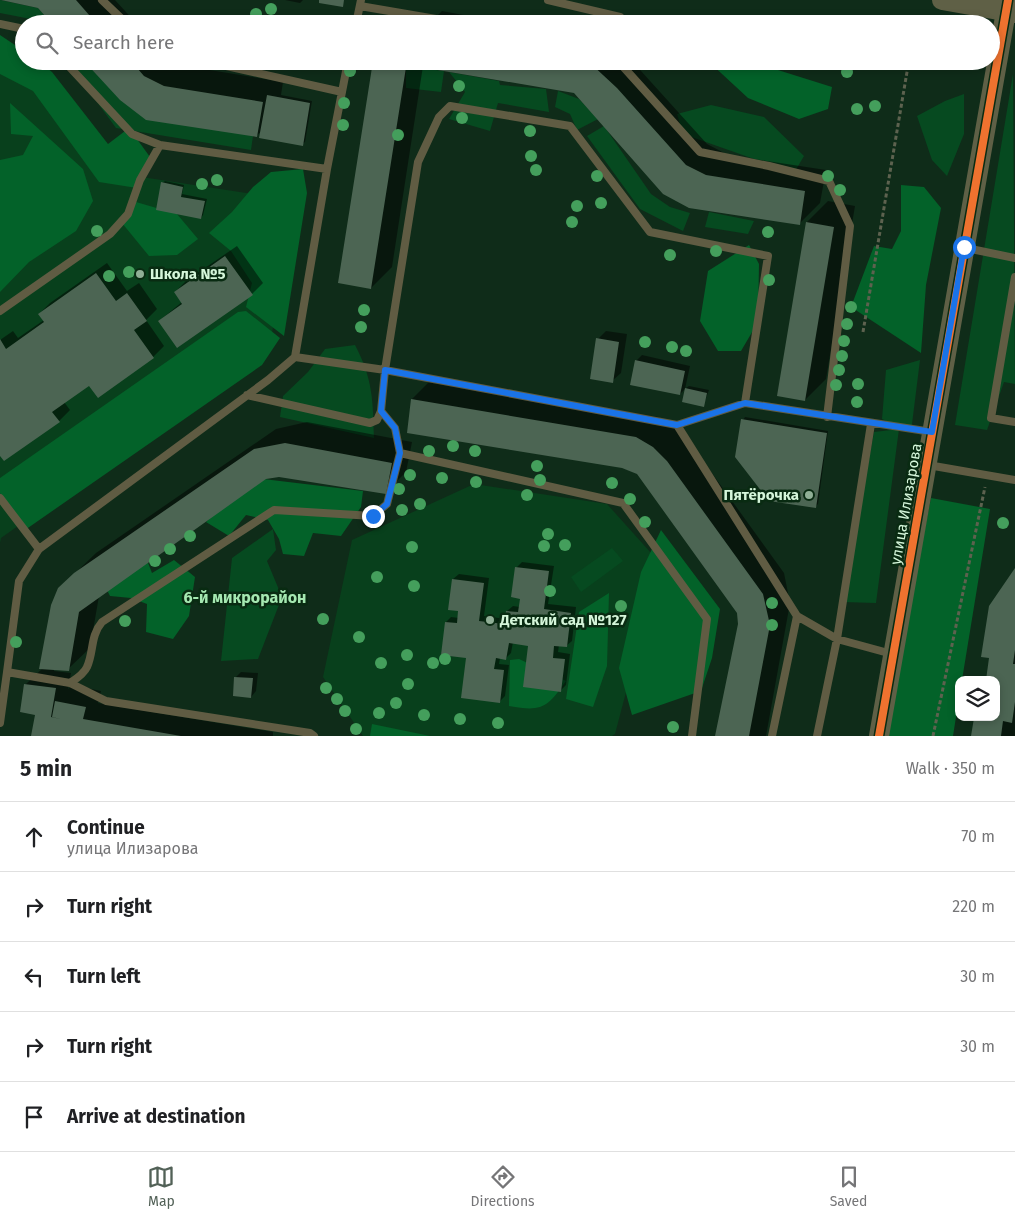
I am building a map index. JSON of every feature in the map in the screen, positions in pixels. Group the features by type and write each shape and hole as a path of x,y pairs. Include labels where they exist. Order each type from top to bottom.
{"street":[{"path":"942,0 1009,8"},
{"name":"улица Илизарова","path":"1000,56 1009,8"},
{"name":"улица Илизарова","path":"879,736 964,247 997,70"}],"lane":[{"path":"102,0 118,15"},
{"path":"548,0 612,15"},
{"path":"360,3 421,15"},
{"path":"0,24 15,27"},
{"path":"72,70 132,134 160,145 327,169"},
{"path":"244,70 342,92"},
{"path":"0,723 19,581 38,549 247,396 295,357 327,169 346,70"},
{"path":"626,70 700,152 829,181 850,226 828,417"},
{"path":"247,396 370,422 377,420 381,411 385,370 418,162 439,117 450,106 570,126 650,232 768,256 745,403"},
{"path":"0,311 110,234 128,214 140,180 160,145"},
{"path":"964,247 1015,258"},
{"path":"1015,277 991,418 1015,422"},
{"path":"295,357 385,370 677,425 745,403 932,432"},
{"path":"70,683 88,665 92,640 102,622 274,510 373,516 387,504 400,453 395,428 381,411"},
{"path":"817,736 837,640 871,424"},
{"path":"677,425 797,616 837,640 894,654"},
{"path":"400,453 623,503 706,619 692,736"},
{"path":"926,464 1015,480"},
{"path":"0,498 38,549"},
{"path":"772,736 797,616"},
{"path":"6,672 70,683 106,701 310,733 314,736"}],"path":[{"path":"864,332 907,70"},
{"path":"933,736 988,474"}],"shaded area":[{"path":"0,0 38,8 44,15 15,16 0,13"},
{"path":"0,35 15,45 15,70 49,70 52,72 108,144 129,128 150,157 137,188 99,182 33,91 0,74"},
{"name":"Школа №5","path":"0,65 15,67 15,70 31,70 109,172 291,200 270,348 1,538 0,543"},
{"path":"74,70 106,70 253,136 251,150 116,128"},
{"path":"406,70 444,71 441,92 406,88"},
{"path":"718,70 778,70 832,87 828,109 799,119 748,98"},
{"path":"449,72 499,81 500,85 546,89 549,112 498,103 490,131 449,119 465,92"},
{"path":"1013,74 1015,384 1004,382 987,430 955,425"},
{"path":"558,91 579,99 598,119 577,130 570,114 555,107"},
{"path":"964,94 964,134 947,176 932,160 917,116 945,101"},
{"path":"10,103 83,169 93,201 76,231 29,262 0,292 0,160 23,155 33,136 11,134"},
{"path":"711,105 764,117 804,156 794,173 683,134 677,114"},
{"path":"604,126 651,194 670,207 690,213 683,231 640,209 587,136"},
{"path":"303,169 307,193 284,336 246,307 252,283 231,251 209,233 232,212 253,187 271,172"},
{"path":"901,185 924,187 941,208 926,285 921,353 851,307 874,246 892,249 901,231"},
{"path":"136,202 177,214 198,239 177,255 149,256 122,223"},
{"path":"709,212 754,221 748,234 705,227"},
{"path":"749,245 759,264 758,322 741,351 718,351 700,321 708,271"},
{"path":"246,311 280,338 262,365 25,530 0,493 0,478 238,312"},
{"path":"355,345 369,380 374,438 280,417 283,396 308,372 325,349"},
{"path":"920,360 911,432 882,419 886,370"},
{"path":"899,429 876,603 843,602 874,432"},
{"path":"255,478 363,491 361,507 341,536 313,533 304,556 283,554 279,539 268,520 246,515 229,536 206,522"},
{"name":"Детский сад №127","path":"474,484 607,504 660,563 615,734 612,736 363,736 323,677 352,540"},
{"path":"931,498 990,509 963,676 955,676 955,721 953,736 884,736"},
{"path":"273,529 276,550 267,561 282,597 258,659 221,661 232,558"},
{"path":"661,530 720,609 712,658 701,691 632,715 619,668 641,572"},
{"path":"612,548 623,561 581,592 571,577"},
{"path":"145,555 152,573 174,560 195,577 189,616 173,639 146,632 147,604 131,598 110,596 105,586"},
{"path":"609,593 607,666 593,707 566,699 579,612"},
{"path":"519,659 566,681 554,697 543,706 520,708 509,706 510,660"},
{"path":"372,724 430,736 370,736"}],"building":[{"path":"1,0 76,0 89,15 44,15 38,8"},
{"path":"319,0 344,0 343,7 319,3"},
{"path":"92,70 139,70 144,76 164,86 263,102 257,137 146,120 120,100"},
{"path":"372,70 406,70 371,289 338,283"},
{"path":"438,70 598,70 617,88 686,165 706,175 805,191 800,225 689,208 663,194 574,93"},
{"path":"267,95 310,103 303,146 259,138"},
{"path":"161,182 183,187 181,197 205,201 201,219 156,210"},
{"path":"806,222 834,227 805,401 777,396"},
{"path":"225,256 253,295 177,348 158,321 182,304 174,292"},
{"path":"96,273 116,301 127,293 147,321 134,330 154,358 98,398 89,386 52,412 60,422 4,461 0,456 0,339 6,349 44,322 38,314"},
{"path":"596,338 619,342 613,383 590,379"},
{"path":"635,360 685,371 680,395 630,385"},
{"path":"685,388 707,393 704,407 682,402"},
{"path":"411,399 636,437 653,447 667,461 763,594 770,625 749,736 715,736 738,624 737,613 637,474 622,468 407,433"},
{"path":"741,419 827,433 816,508 769,501 735,457"},
{"path":"285,443 392,463 386,494 279,477 266,479 79,612 69,671 39,669 51,605 58,588 74,573 254,449"},
{"path":"515,567 549,571 544,609 571,613 567,647 554,646 553,658 565,659 561,692 523,687 528,646 509,643 506,660 496,658 494,669 504,670 500,703 461,698 466,658 441,655 445,622 457,623 458,611 448,610 452,579 484,583 479,621 504,624 506,611 518,612 520,599 511,597"},
{"path":"1015,568 1015,650 1013,664 1015,664 1015,702 1012,723 1003,721 1001,736 971,736 974,721 1000,721 1000,676 987,676 989,658 981,657 989,606"},
{"path":"234,677 253,678 251,698 233,696"},
{"path":"24,684 56,688 51,717 61,719 52,717 55,701 86,707 83,719 181,736 31,736 35,715 20,712"}],"cycle path":[{"path":"1000,46 1008,0"},
{"path":"879,736 996,70"}],"place":[{"name":"Школа №5","path":"140,274"},
{"name":"Пятёрочка","path":"809,495"},
{"name":"Детский сад №127","path":"490,620"}],"district":[{"name":"6-й микрорайон","path":"245,597"}],"route":[{"path":"373,516 387,504 400,453 395,428 381,411 385,370 677,425 745,403 932,432 964,247"}]}
